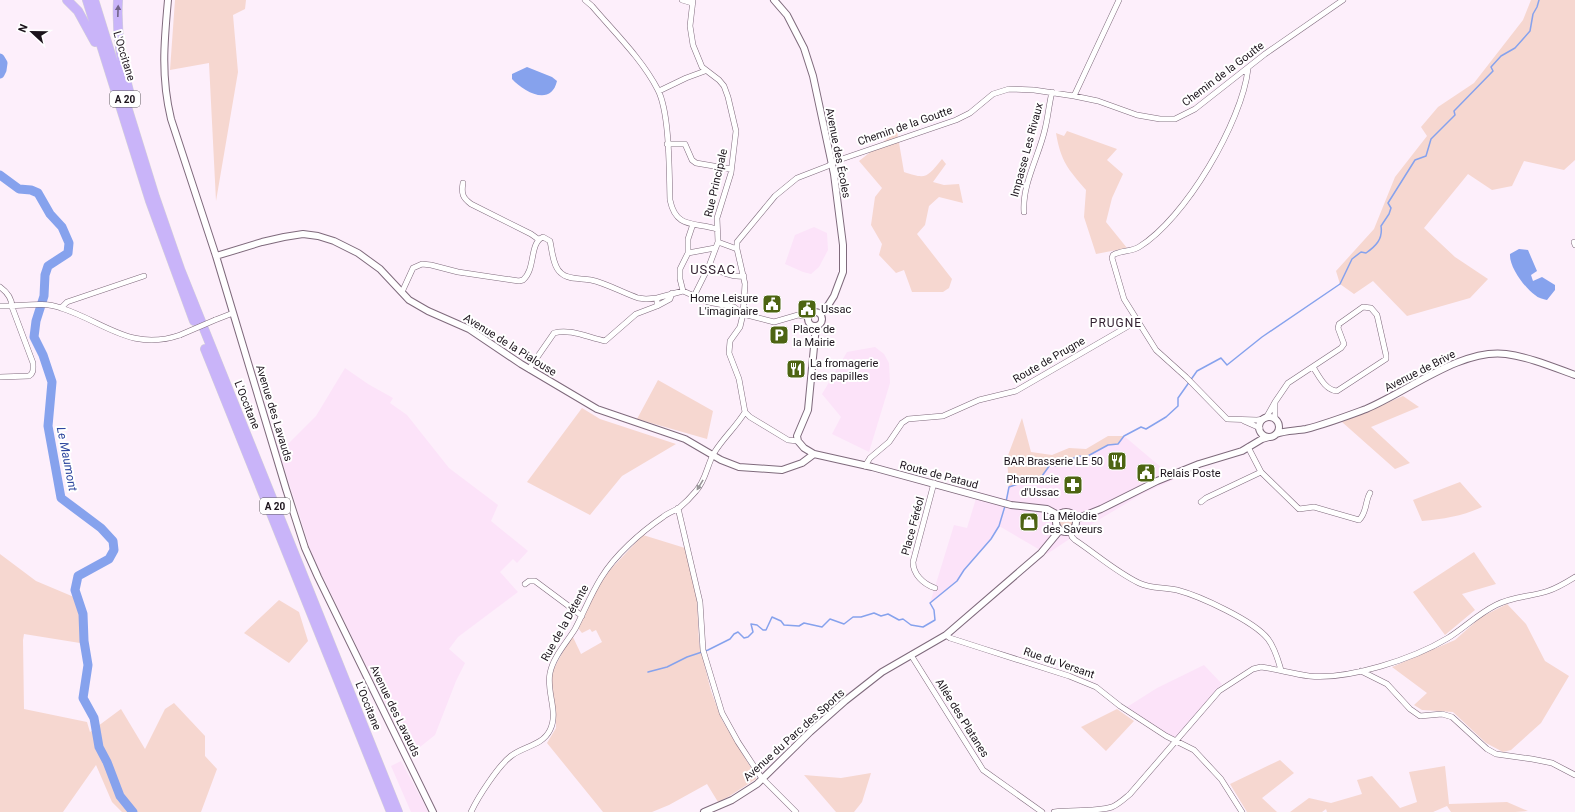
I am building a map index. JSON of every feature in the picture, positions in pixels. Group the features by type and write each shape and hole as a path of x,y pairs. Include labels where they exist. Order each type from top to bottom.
{"highway":[{"path":"68,0 78,11 89,30 111,79"},
{"name":"L'Occitane","path":"87,0 150,201 174,272 391,812"},
{"name":"L'Occitane","path":"94,0 155,197 203,327 398,812"},
{"path":"118,0 118,36 121,63 146,156 155,197"}],"street":[{"name":"Avenue des Lavauds","path":"168,0 163,61 167,102 182,156 216,256 267,428 309,560 433,812"},
{"path":"585,0 592,6 640,63 659,91 666,118 670,200 672,210 678,219 684,223 717,229"},
{"path":"682,0 692,2"},
{"name":"Avenue des Écoles","path":"774,0 787,15 804,48 813,76 834,174 843,263 839,283 834,296 821,314"},
{"path":"1074,96 1119,0"},
{"name":"Chemin de la Goutte","path":"737,249 737,242 775,196 797,178 832,163 956,120 970,113 993,94 1000,91 1009,89 1052,92 1098,100 1137,115 1160,119 1175,119 1195,109 1248,69 1265,54 1343,0"},
{"name":"Rue Principale","path":"692,2 690,26 693,45 705,71 719,80 724,86 736,131 731,169 719,208 717,229 718,242"},
{"path":"1248,69 1246,81 1231,123 1201,180 1178,211 1161,230 1139,247 1113,255 1112,258 1124,299 1156,350 1186,377 1223,416 1230,420 1270,417 1283,425 1300,430"},
{"path":"659,91 705,71"},
{"name":"Impasse Les Rivaux","path":"1024,212 1023,205 1045,129 1052,92"},
{"path":"667,144 685,144 692,160 696,163 731,169"},
{"path":"463,184 461,190 464,199 538,239"},
{"path":"683,292 680,279 680,269 688,254 688,239 693,224"},
{"name":"Avenue de la Pialouse","path":"216,256 284,236 303,234 318,236 334,241 358,253 380,269 409,300 469,329 529,368 597,409 685,439 730,464 769,470 782,470 808,460 814,454"},
{"path":"538,239 543,237 550,241 555,263 561,274 568,277 592,280 638,298 646,300 672,293 683,292 708,302 734,307 742,314 774,322 798,316 809,318"},
{"path":"402,292 413,268 422,264 458,272 519,281 523,280 530,268 538,239"},
{"path":"694,296 709,266 718,242 737,249 744,276 745,297 740,326 730,341 729,353 739,379 746,412 750,417 788,440 798,441"},
{"path":"688,254 716,248"},
{"path":"709,266 724,273 744,276"},
{"path":"61,308 67,302 144,276"},
{"path":"0,287 12,300 12,307 33,363 34,370 29,376 0,377"},
{"path":"529,368 554,333 560,331 569,332 606,341 636,314 670,299 672,293"},
{"path":"657,298 657,306"},
{"path":"0,306 12,307 48,305 61,308 135,339 156,341 180,335 233,313"},
{"path":"1250,446 1260,429 1260,423 1265,418 1288,383 1313,366 1341,348 1344,344 1338,324 1363,307 1372,308 1377,315 1386,359 1337,392 1332,391 1327,387 1313,366"},
{"path":"815,312 821,314 822,321 816,326 810,324 809,318 811,314 815,312"},
{"name":"Route de Prugne","path":"865,466 870,458 888,442 902,422 908,419 943,416 979,400 1016,391 1137,321"},
{"path":"814,454 804,448 798,441 797,436 808,410 816,326"},
{"name":"Avenue de Brive","path":"1276,434 1300,430 1366,409 1454,364 1482,355 1504,354 1517,356 1575,375"},
{"path":"1076,519 1101,509 1174,473 1250,446 1276,434 1279,429 1275,402"},
{"name":"Rue de la Détente","path":"471,812 476,802 506,760 514,754 537,744 550,730 554,715 548,685 550,672 555,660 582,616 600,579 610,565 644,532 664,516 678,508 698,490 703,481 712,455 721,441 746,412"},
{"path":"1242,420 1260,429 1264,435 1269,437"},
{"path":"1250,446 1261,472 1299,509 1314,507 1359,520 1364,513 1367,498 1370,493"},
{"name":"Route de Pataud","path":"814,454 934,483 1006,503 1047,508 1058,515"},
{"path":"1201,502 1206,498 1261,472"},
{"name":"Place Féréol","path":"934,483 913,562 913,567 917,576 929,586 935,588"},
{"path":"678,508 700,602 703,650 722,714 738,742 763,779 796,812"},
{"path":"1067,511 1074,515 1076,519 1075,526 1070,531 1063,532 1056,525 1058,515 1061,512 1067,511"},
{"name":"Avenue du Parc des Sports","path":"704,812 732,800 763,779 810,732 845,701 882,672 946,634 1041,553 1060,530"},
{"path":"1070,531 1075,540 1138,583 1149,587 1168,588 1182,591 1235,615 1267,638 1277,656 1281,670"},
{"path":"1054,812 1098,810 1111,808 1120,803 1130,794 1219,691 1253,669 1261,667 1308,676 1325,676 1374,668 1422,652 1449,638 1473,619 1496,605 1518,597 1549,591 1575,577"},
{"path":"525,584 530,581 535,581 582,616"},
{"name":"Rue du Versant","path":"946,634 950,638 1070,676 1096,687 1120,706 1176,741 1194,750 1221,779 1242,812"},
{"name":"Allée des Platanes","path":"911,656 983,770 1042,812"},
{"path":"1361,671 1387,684 1410,709 1420,716 1442,714 1452,717 1486,749 1496,754 1532,758 1552,763 1575,775"}],"shaded area":[{"path":"175,0 246,0 245,9 233,15 238,72 216,201 209,63 170,70"},
{"path":"1531,0 1575,0 1575,160 1564,170 1524,161 1512,186 1492,190 1468,174 1424,228 1455,257 1488,279 1470,298 1407,316 1373,281 1354,294 1340,284 1336,271 1374,229 1395,177 1427,136 1421,127 1438,107 1474,83 1523,20"},
{"path":"897,131 904,172 918,176 926,175 933,170 942,159 946,164 933,182 944,185 959,184 963,203 939,197 929,206 925,225 917,234 952,279 949,288 943,292 912,292 904,270 896,273 879,255 882,244 871,225 875,197 882,188 859,161"},
{"path":"1067,131 1117,149 1107,160 1123,174 1112,198 1106,222 1127,248 1096,254 1084,217 1086,190 1066,164 1058,143 1056,133 1064,136"},
{"path":"814,227 827,233 828,250 819,267 811,274 785,264 795,235"},
{"path":"875,347 884,354 889,363 890,383 869,452 832,434 841,417 822,394 847,352"},
{"path":"345,368 368,384 393,398 390,403 407,415 449,468 498,505 491,521 528,551 517,563 513,559 500,572 518,592 458,637 449,649 465,663 456,681 435,735 410,755 312,555 277,445 289,443 316,416"},
{"path":"658,380 713,411 707,439 637,419"},
{"path":"1403,396 1419,407 1371,427 1410,463 1395,469 1342,422"},
{"path":"582,408 600,419 676,444 622,476 590,515 527,482"},
{"path":"1022,418 1031,452 1052,455 1069,448 1086,449 1108,436 1124,436 1118,444 1108,445 1086,457 1078,456 1058,466 1050,465 1042,476 1009,487 1007,458"},
{"path":"1124,436 1175,479 1142,494 1095,522 1047,554 999,526 991,539 964,570 957,581 930,603 954,525 967,528 978,492 1006,499 1009,487 1042,476 1050,465 1058,466 1078,456 1086,457 1108,445 1118,444"},
{"path":"1460,482 1482,507 1453,517 1422,521 1413,500"},
{"path":"1063,515 1069,515 1073,519 1073,525 1069,529 1063,529 1059,525 1059,519"},
{"path":"643,535 685,548 697,599 699,643 711,691 722,720 756,776 756,779 718,802 707,784 669,805 652,812 603,812 547,743 556,728 551,686 552,672 572,635 581,654 602,642 596,630 592,632 590,629 582,633 578,628 599,585 609,571"},
{"path":"1474,552 1496,584 1462,594 1475,610 1445,635 1413,592"},
{"path":"0,554 36,581 74,597 80,617 80,643 24,634 24,709 87,722 90,732 121,709 145,749 165,709 174,703 205,736 205,756 217,769 201,812 122,812 112,802 96,765 63,812 0,812"},
{"path":"279,600 299,612 308,641 289,663 244,633"},
{"path":"1507,604 1526,624 1545,661 1569,676 1541,723 1511,750 1503,752 1486,743 1453,712 1422,710 1414,705 1427,693 1392,667 1455,640 1481,617"},
{"path":"1204,665 1222,684 1175,739 1127,707 1157,688"},
{"path":"1117,709 1134,721 1106,751 1081,727"},
{"path":"1280,760 1294,773 1262,798 1277,812 1247,812 1230,784"},
{"path":"401,761 428,812 411,812 391,766"},
{"path":"1445,766 1449,804 1507,802 1528,811 1451,812 1447,806 1433,812 1327,812 1326,809 1322,812 1290,812 1309,798 1331,803 1362,794 1357,780 1372,776 1400,808 1417,802 1409,772"},
{"path":"871,773 862,802 854,812 836,812 804,775 841,778"}],"water":[{"path":"527,67 552,77 557,81 554,89 549,93 537,95 517,84 512,79 512,74"},
{"path":"1519,249 1528,250 1537,271 1531,275 1533,281 1542,277 1555,285 1555,290 1547,300 1538,297 1531,292 1515,271 1510,259 1510,254"}],"waterway":[{"path":"1006,502 1009,487 1042,476 1050,465 1058,466 1078,456 1086,457 1108,445 1118,444 1124,436 1141,427 1146,429 1166,417 1178,406 1178,398 1197,371 1221,358 1227,365 1262,337 1340,284 1352,259 1361,252 1366,253 1378,242 1381,235 1381,226 1391,208 1388,203 1415,160 1426,156 1431,139 1455,115 1454,111 1493,71 1491,67 1501,56 1515,48 1530,31 1533,14 1539,0"},
{"name":"Le Maumont","path":"0,58 3,63 0,74"},
{"name":"Le Maumont","path":"0,175 19,189 31,190 38,193 50,214 62,227 69,243 68,253 48,266 45,275 44,296 36,321 34,337 43,355 52,382 48,426 61,498 101,528 113,541 114,550 109,559 78,576 75,590 83,614 84,641 88,665 83,698 94,718 99,747 107,762 120,796 133,812"},
{"path":"648,672 667,667 687,657 708,650 730,639 738,632 744,638 748,637 753,632 751,624 757,625 763,630 766,630 772,617 781,621 784,625 799,626 804,623 822,627 830,619 844,624 853,617 861,617 874,613 881,616 888,614 899,620 903,619 911,625 923,627 935,620 934,610 930,603 957,581 964,570 991,539 999,526 1005,506"}],"place":[{"name":"Home Leisure L'imaginaire","path":"772,304"},
{"name":"Ussac","path":"807,309"},
{"name":"Place de la Mairie","path":"779,335"},
{"name":"La fromagerie des papilles","path":"796,369"},
{"name":"BAR Brasserie LE 50","path":"1117,461"},
{"name":"Relais Poste","path":"1146,473"},
{"name":"Pharmacie d'Ussac","path":"1073,485"},
{"name":"La Mélodie des Saveurs","path":"1029,522"}],"district":[{"name":"USSAC","path":"713,269"},
{"name":"PRUGNE","path":"1116,323"}]}
